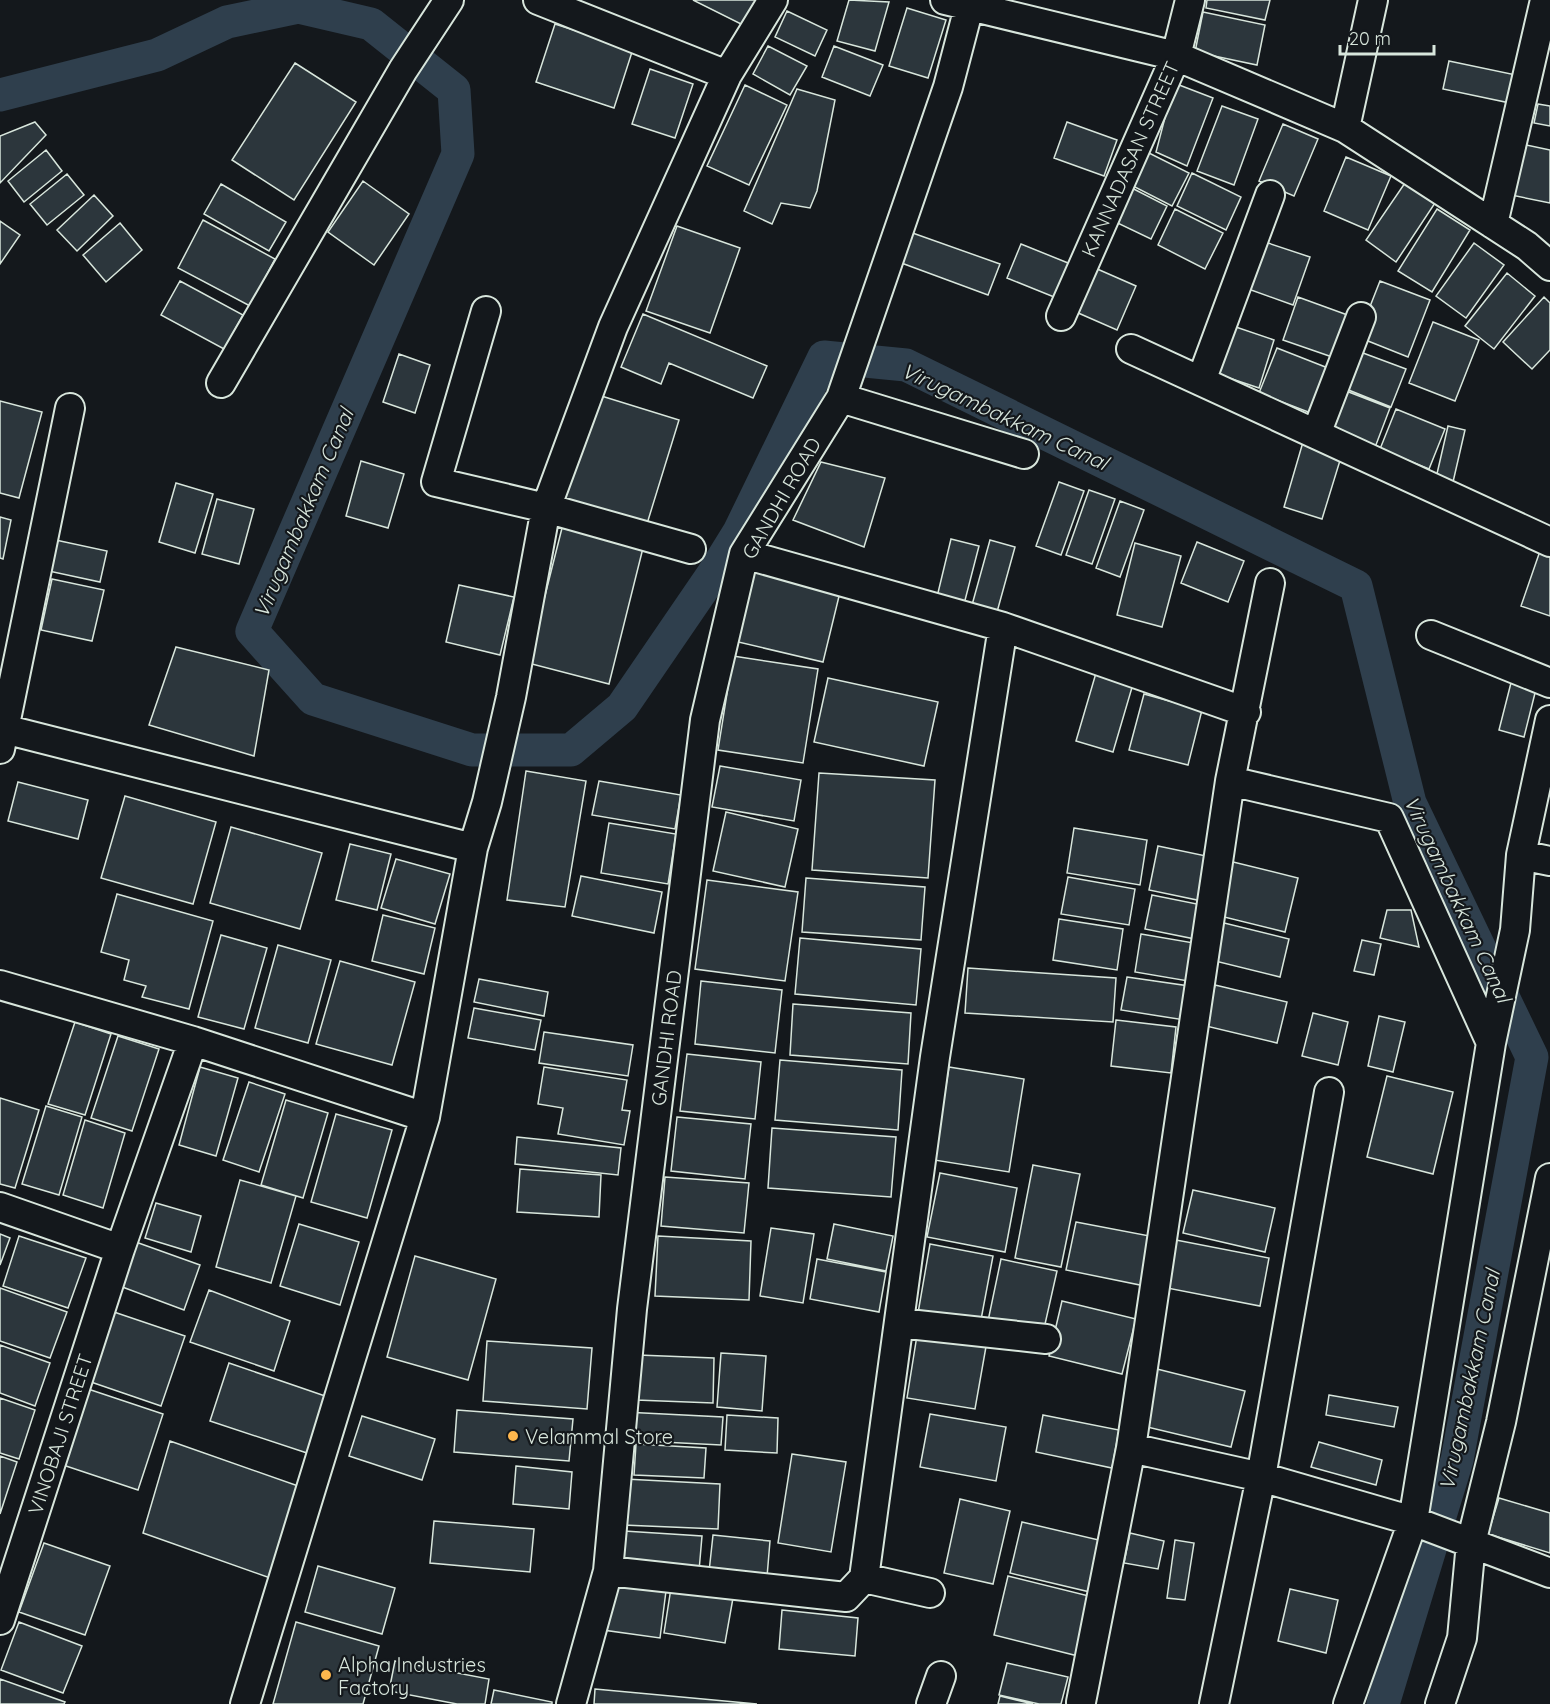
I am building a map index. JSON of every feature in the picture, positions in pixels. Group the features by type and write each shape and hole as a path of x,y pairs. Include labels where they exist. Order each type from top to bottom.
{"street":[{"path":"538,0 727,75"},
{"path":"245,1704 425,1117 473,848 487,802 511,697 546,508 613,327 727,75 773,0"},
{"name":"KANNADASAN STREET","path":"1061,316 1176,56 1191,0"},
{"path":"1345,128 1373,0"},
{"path":"1493,224 1545,0"},
{"path":"957,4 1010,7 1176,56 1345,128 1493,224 1550,266"},
{"name":"GANDHI ROAD","path":"571,1704 608,1571 632,1309 705,720 744,554 840,398 948,87 957,4"},
{"path":"220,383 403,70 444,9"},
{"path":"1201,381 1270,195"},
{"path":"486,311 436,482 546,508 691,549"},
{"path":"1316,434 1361,317"},
{"path":"1131,349 1550,542"},
{"path":"840,398 1024,454"},
{"path":"70,408 2,739 473,848"},
{"path":"744,554 1003,627 1246,712"},
{"path":"1081,1702 1131,1449 1230,781 1246,712 1270,583"},
{"path":"608,1571 846,1597 864,1578 935,1057 1003,627"},
{"path":"1431,635 1550,683"},
{"path":"1348,1704 1413,1521 1491,1043 1515,930 1521,855 1550,720"},
{"path":"1230,781 1389,818 1491,1043"},
{"path":"1521,855 1550,861"},
{"path":"0,986 193,1041 425,1117"},
{"name":"VINOBAJI STREET","path":"0,1620 120,1248 193,1041"},
{"path":"1214,1704 1261,1477 1329,1092"},
{"path":"1440,1704 1462,1638 1471,1544 1501,1422 1550,1178"},
{"path":"0,1207 120,1248"},
{"path":"899,1323 1046,1339"},
{"path":"1131,1449 1261,1477 1413,1521 1550,1573"},
{"path":"864,1578 930,1593"},
{"path":"931,1704 941,1676"}],"building":[{"path":"693,0 763,0 749,28"},
{"path":"849,0 889,2 875,51 837,41"},
{"path":"1207,0 1270,0 1265,20 1206,8"},
{"path":"907,8 946,20 928,78 889,66"},
{"path":"787,11 827,30 815,56 775,37"},
{"path":"1203,12 1265,25 1257,65 1195,52"},
{"path":"555,24 633,49 614,108 536,82"},
{"path":"768,46 807,66 790,95 753,74"},
{"path":"834,46 883,65 870,96 822,77"},
{"path":"1449,61 1516,75 1510,103 1443,89"},
{"path":"295,63 356,102 294,200 232,160"},
{"path":"650,69 693,84 675,138 632,124"},
{"path":"1174,83 1213,98 1187,166 1156,152"},
{"path":"745,85 787,105 749,185 707,166"},
{"path":"797,89 835,100 817,191 810,208 781,203 772,224 744,211"},
{"path":"1538,104 1550,106 1550,126 1534,123"},
{"path":"1222,106 1258,119 1234,185 1197,171"},
{"path":"35,122 46,135 0,183 0,136"},
{"path":"1067,122 1117,140 1104,176 1054,158"},
{"path":"1283,124 1318,139 1294,196 1259,181"},
{"path":"1522,144 1550,150 1550,203 1511,195"},
{"path":"1141,149 1189,173 1172,206 1125,182"},
{"path":"46,150 62,171 24,202 8,181"},
{"path":"1346,157 1391,176 1368,230 1324,211"},
{"path":"1192,173 1241,197 1226,230 1177,206"},
{"path":"67,174 84,195 47,225 30,204"},
{"path":"1407,180 1437,200 1396,262 1366,240"},
{"path":"363,181 409,214 374,265 328,232"},
{"path":"221,184 286,222 269,251 204,214"},
{"path":"1124,184 1167,206 1151,239 1107,218"},
{"path":"94,195 113,216 77,251 57,230"},
{"path":"1175,209 1223,233 1205,269 1158,245"},
{"path":"1437,209 1470,230 1432,292 1398,271"},
{"path":"203,220 275,259 250,306 178,268"},
{"path":"0,221 20,235 0,264"},
{"path":"120,223 142,250 106,282 83,255"},
{"path":"677,226 740,248 710,333 646,311"},
{"path":"907,231 1000,264 988,295 896,261"},
{"path":"1256,239 1310,257 1293,305 1240,286"},
{"path":"1474,243 1504,265 1466,318 1436,296"},
{"path":"1021,244 1073,265 1059,299 1007,278"},
{"path":"1095,268 1136,286 1117,330 1076,312"},
{"path":"1507,273 1535,296 1494,349 1465,326"},
{"path":"180,281 243,315 224,349 161,315"},
{"path":"1380,281 1430,300 1408,357 1358,337"},
{"path":"1298,297 1353,317 1338,359 1283,340"},
{"path":"1544,297 1550,303 1550,350 1532,369 1503,342"},
{"path":"643,314 767,366 753,398 669,363 661,384 621,367"},
{"path":"1433,322 1479,340 1455,401 1409,383"},
{"path":"1227,324 1274,340 1259,388 1211,372"},
{"path":"1277,348 1333,370 1316,415 1259,393"},
{"path":"1355,350 1406,369 1391,407 1341,387"},
{"path":"399,354 430,365 415,413 383,402"},
{"path":"1341,389 1390,408 1374,450 1325,431"},
{"path":"595,394 679,420 646,527 562,501"},
{"path":"0,401 42,412 19,498 0,493"},
{"path":"1396,409 1445,429 1429,469 1380,449"},
{"path":"1448,426 1465,430 1453,482 1436,478"},
{"path":"1303,442 1342,454 1322,519 1284,507"},
{"path":"361,461 404,474 388,528 346,516"},
{"path":"821,462 885,478 864,547 793,520"},
{"path":"1059,482 1084,491 1061,555 1036,546"},
{"path":"176,483 213,494 195,553 159,542"},
{"path":"1089,490 1115,499 1092,564 1066,555"},
{"path":"217,499 254,509 239,564 202,554"},
{"path":"1120,501 1144,510 1120,577 1096,568"},
{"path":"0,517 11,520 3,559 0,558"},
{"path":"562,528 643,548 609,684 528,663"},
{"path":"51,539 107,551 100,582 44,570"},
{"path":"951,539 979,546 963,608 936,601"},
{"path":"990,540 1015,547 997,612 972,605"},
{"path":"1197,542 1244,561 1228,602 1181,583"},
{"path":"1135,543 1181,556 1162,627 1117,615"},
{"path":"1540,551 1550,555 1550,616 1521,606"},
{"path":"753,563 842,584 823,662 734,641"},
{"path":"52,579 104,590 92,641 41,630"},
{"path":"459,585 514,597 500,655 446,642"},
{"path":"176,647 269,670 254,756 149,725"},
{"path":"733,656 818,669 803,763 718,750"},
{"path":"1096,673 1133,684 1113,752 1076,741"},
{"path":"1513,675 1538,681 1524,737 1499,730"},
{"path":"828,678 938,702 924,766 814,742"},
{"path":"1144,694 1202,710 1188,765 1129,750"},
{"path":"720,766 801,780 794,821 712,807"},
{"path":"526,771 586,781 565,907 507,900"},
{"path":"819,773 935,780 928,878 812,870"},
{"path":"599,781 681,795 675,829 592,815"},
{"path":"18,782 88,800 78,839 8,821"},
{"path":"125,796 216,822 193,904 101,878"},
{"path":"726,812 798,829 785,887 713,871"},
{"path":"609,823 676,834 668,884 601,873"},
{"path":"231,827 322,853 300,929 210,903"},
{"path":"1074,828 1147,840 1140,885 1067,873"},
{"path":"350,844 391,854 377,910 336,900"},
{"path":"1158,846 1211,857 1202,901 1149,890"},
{"path":"396,859 450,874 435,924 381,908"},
{"path":"1225,860 1298,878 1285,932 1212,914"},
{"path":"581,876 662,892 654,933 572,916"},
{"path":"1068,877 1135,889 1129,925 1061,914"},
{"path":"806,878 925,887 921,940 802,932"},
{"path":"707,880 798,892 785,981 695,969"},
{"path":"117,894 213,921 189,1009 142,997 146,986 124,980 129,960 101,952"},
{"path":"1152,895 1202,905 1195,939 1145,929"},
{"path":"1387,910 1411,910 1419,947 1380,938"},
{"path":"383,915 435,928 424,974 372,961"},
{"path":"1059,919 1123,929 1117,970 1053,960"},
{"path":"1216,921 1289,939 1280,977 1207,959"},
{"path":"1141,934 1194,943 1188,981 1135,972"},
{"path":"221,935 267,948 244,1029 198,1017"},
{"path":"800,938 921,949 916,1005 795,994"},
{"path":"1362,940 1381,944 1374,975 1354,971"},
{"path":"278,945 331,960 308,1043 255,1028"},
{"path":"340,961 415,982 392,1065 316,1044"},
{"path":"968,968 1116,978 1113,1022 965,1013"},
{"path":"1127,977 1196,987 1191,1021 1121,1010"},
{"path":"479,979 548,992 544,1016 474,1002"},
{"path":"701,981 782,990 775,1053 695,1044"},
{"path":"1215,985 1287,1002 1277,1043 1206,1026"},
{"path":"793,1004 911,1013 908,1064 790,1055"},
{"path":"474,1008 541,1020 535,1050 468,1038"},
{"path":"1313,1013 1348,1022 1338,1065 1302,1056"},
{"path":"1379,1016 1405,1022 1393,1072 1368,1066"},
{"path":"1116,1020 1176,1027 1171,1073 1111,1066"},
{"path":"75,1022 111,1034 85,1115 48,1104"},
{"path":"544,1032 633,1045 628,1076 539,1063"},
{"path":"118,1036 159,1049 132,1131 91,1118"},
{"path":"687,1054 761,1062 755,1119 680,1111"},
{"path":"780,1060 902,1070 898,1130 775,1120"},
{"path":"200,1067 238,1078 216,1156 179,1145"},
{"path":"544,1067 627,1080 622,1110 630,1111 624,1145 558,1134 563,1108 538,1104"},
{"path":"949,1067 1024,1079 1009,1172 934,1160"},
{"path":"1387,1076 1453,1092 1433,1174 1367,1157"},
{"path":"249,1082 285,1094 259,1172 223,1160"},
{"path":"0,1098 39,1110 15,1188 0,1184"},
{"path":"286,1100 328,1113 303,1198 261,1185"},
{"path":"46,1106 82,1117 59,1195 22,1184"},
{"path":"336,1114 392,1130 367,1218 311,1202"},
{"path":"677,1117 751,1124 745,1179 671,1171"},
{"path":"85,1120 125,1133 103,1208 63,1195"},
{"path":"772,1128 896,1137 891,1197 768,1188"},
{"path":"517,1137 621,1148 618,1175 515,1164"},
{"path":"1033,1165 1080,1174 1061,1267 1015,1258"},
{"path":"520,1169 601,1175 599,1217 517,1212"},
{"path":"940,1173 1017,1188 1005,1252 927,1237"},
{"path":"665,1177 749,1183 744,1233 661,1226"},
{"path":"240,1180 296,1196 271,1283 216,1267"},
{"path":"1193,1190 1275,1208 1265,1252 1183,1233"},
{"path":"156,1203 201,1216 191,1252 145,1238"},
{"path":"1076,1222 1155,1237 1145,1286 1066,1270"},
{"path":"299,1224 359,1242 340,1305 280,1286"},
{"path":"834,1224 893,1236 886,1271 827,1259"},
{"path":"771,1228 814,1234 803,1303 760,1296"},
{"path":"0,1234 10,1238 0,1265"},
{"path":"19,1236 86,1258 68,1308 3,1286"},
{"path":"658,1236 751,1241 749,1300 655,1296"},
{"path":"1176,1240 1269,1258 1260,1306 1167,1288"},
{"path":"133,1241 200,1265 184,1310 117,1285"},
{"path":"930,1244 993,1256 980,1325 918,1313"},
{"path":"415,1256 496,1279 468,1380 387,1357"},
{"path":"817,1259 886,1272 879,1312 810,1299"},
{"path":"1001,1259 1057,1271 1043,1333 988,1321"},
{"path":"0,1288 67,1312 50,1358 0,1341"},
{"path":"209,1290 290,1321 274,1371 190,1342"},
{"path":"1062,1301 1136,1319 1122,1374 1049,1356"},
{"path":"111,1311 185,1336 161,1406 88,1381"},
{"path":"918,1329 987,1341 975,1409 907,1398"},
{"path":"487,1341 592,1348 587,1409 483,1401"},
{"path":"0,1345 50,1363 35,1406 0,1393"},
{"path":"721,1353 766,1356 762,1411 717,1407"},
{"path":"638,1355 714,1358 713,1403 636,1400"},
{"path":"229,1363 328,1397 310,1454 210,1421"},
{"path":"1157,1369 1245,1391 1231,1447 1143,1426"},
{"path":"88,1389 163,1414 138,1490 63,1465"},
{"path":"1329,1395 1398,1407 1394,1427 1326,1415"},
{"path":"0,1398 35,1410 19,1459 0,1453"},
{"name":"Velammal Store","path":"457,1410 573,1419 569,1461 454,1452"},
{"path":"624,1412 723,1417 721,1445 622,1440"},
{"path":"930,1414 1006,1427 996,1481 920,1467"},
{"path":"727,1415 778,1418 777,1453 725,1450"},
{"path":"1043,1415 1119,1430 1112,1468 1036,1452"},
{"path":"362,1416 435,1439 422,1480 349,1456"},
{"path":"170,1441 301,1487 273,1579 143,1533"},
{"path":"1319,1442 1382,1460 1376,1485 1311,1467"},
{"path":"636,1444 706,1448 704,1478 634,1475"},
{"path":"792,1454 846,1462 831,1552 778,1543"},
{"path":"0,1456 17,1462 0,1514"},
{"path":"516,1466 572,1472 569,1509 513,1504"},
{"path":"625,1479 720,1484 718,1529 623,1525"},
{"path":"1499,1498 1550,1513 1550,1553 1488,1534"},
{"path":"960,1499 1010,1511 993,1584 944,1573"},
{"path":"434,1521 534,1529 530,1572 430,1563"},
{"path":"1022,1522 1103,1541 1090,1592 1010,1573"},
{"path":"624,1531 702,1536 699,1571 622,1567"},
{"path":"1130,1533 1164,1541 1158,1569 1124,1563"},
{"path":"713,1535 770,1541 767,1577 709,1572"},
{"path":"1175,1540 1194,1543 1185,1600 1167,1598"},
{"path":"44,1543 110,1566 85,1635 19,1612"},
{"path":"318,1566 395,1588 382,1634 305,1612"},
{"path":"1008,1576 1097,1598 1082,1657 994,1635"},
{"path":"609,1584 666,1591 660,1638 603,1630"},
{"path":"671,1588 733,1598 725,1643 664,1633"},
{"path":"1290,1589 1338,1600 1326,1653 1278,1641"},
{"path":"782,1610 858,1618 855,1656 779,1649"},
{"path":"19,1622 82,1646 63,1693 1,1670"},
{"name":"Alpha Industries Factory","path":"296,1622 379,1646 363,1704 273,1704"},
{"path":"395,1661 489,1679 485,1704 457,1704 389,1691"},
{"path":"1007,1663 1068,1677 1061,1704 1039,1704 999,1695"},
{"path":"0,1679 65,1702 64,1704 0,1704"},
{"path":"595,1689 757,1704 594,1704"},
{"path":"494,1690 552,1702 552,1704 491,1704"},
{"path":"1000,1696 1033,1704 998,1704"}],"waterway":[{"name":"Virugambakkam Canal","path":"0,95 157,55 227,22 298,7 371,24 454,90 458,154 252,631 313,699 472,750 571,750 622,707 713,574 739,532 824,357 906,365 1356,586 1410,803 1532,1057 1457,1460 1383,1704"}],"place":[{"name":"Velammal Store","path":"513,1436"},
{"name":"Alpha Industries Factory","path":"326,1675"}]}
